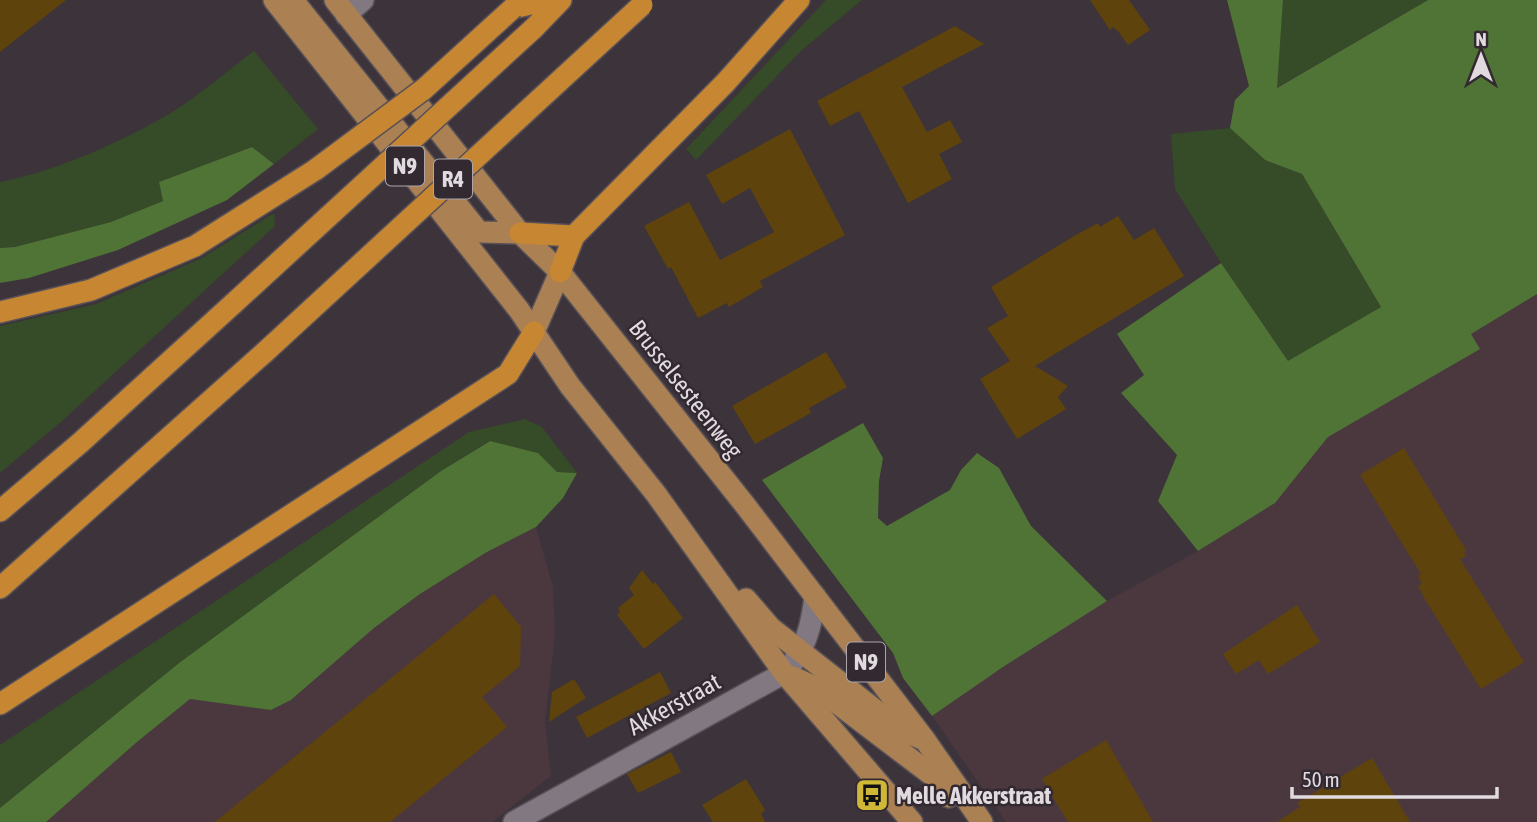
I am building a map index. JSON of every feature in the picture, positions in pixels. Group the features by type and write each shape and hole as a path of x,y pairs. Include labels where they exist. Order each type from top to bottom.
{"highway":[{"path":"0,312 91,290 195,246 337,154 424,89 513,8 548,0"},
{"name":"R4","path":"0,511 80,443 234,303 534,28 561,0"},
{"path":"560,272 574,236 726,82 799,0"},
{"name":"R4","path":"0,588 265,352 644,2"},
{"path":"520,233 574,236"},
{"path":"0,704 508,374 534,332"}],"main road":[{"name":"N9","path":"274,0 519,310 570,386 656,494 784,673 912,822"},
{"path":"292,0 479,232 520,233"},
{"name":"Brusselsesteenweg","path":"340,7 520,233 560,272 815,596 925,740 982,822"},
{"path":"534,332 560,272"},
{"path":"656,494 771,628 888,720 925,740"},
{"path":"784,673 817,688 933,776 971,822"}],"street":[{"path":"340,7 363,0"},
{"name":"Akkerstraat","path":"514,822 784,673 801,651 809,629 815,596"}],"shaded area":[{"path":"1537,294 1537,822 1006,822 932,716 1107,601 1198,551 1275,503 1328,437 1479,349 1471,334"},
{"path":"536,527 553,587 555,634 545,722 551,776 492,822 46,822 190,699 272,710 291,700 374,628 420,594 487,552"}],"green space":[{"path":"826,0 862,0 801,51 696,160 686,149"},
{"path":"1227,0 1283,0 1277,88 1428,0 1537,0 1537,294 1471,334 1480,349 1328,437 1275,503 1198,551 1158,501 1177,455 1121,393 1144,375 1117,334 1221,263 1288,361 1381,307 1302,174 1265,160 1230,128 1235,100 1249,86"},
{"path":"1283,0 1428,0 1276,88"},
{"path":"254,51 318,129 274,164 252,147 159,182 163,201 112,222 15,247 0,248 0,182 47,170 121,140 186,103"},
{"path":"1230,128 1265,160 1302,174 1381,307 1288,362 1175,189 1171,134"},
{"path":"252,147 274,164 227,200 118,250 29,278 0,283 0,248 15,247 111,222 163,201 159,182"},
{"path":"274,213 275,226 61,422 0,473 0,326 96,304 202,258"},
{"path":"525,419 542,427 577,473 557,472 538,453 489,441 441,471 179,663 0,808 0,745 469,432"},
{"path":"863,423 883,458 878,518 887,526 950,490 961,470 977,453 999,468 1031,526 1107,601 932,716 903,678 893,653 762,480"},
{"path":"490,441 538,453 557,472 577,473 563,498 536,527 487,552 420,594 374,628 291,700 271,710 190,699 46,822 0,822 0,808 179,663 441,471"}],"building":[{"path":"0,0 66,0 0,52"},
{"path":"1090,0 1129,0 1150,30 1128,45 1118,31 1113,27 1110,30"},
{"path":"955,26 984,44 902,87 927,132 950,120 962,142 939,154 952,179 908,203 859,111 830,126 817,101"},
{"path":"790,129 845,235 760,281 763,287 729,307 727,303 698,318 671,267 668,269 644,226 689,202 720,260 774,232 750,188 722,204 706,175"},
{"path":"1118,216 1134,240 1154,228 1184,276 1035,366 1068,386 1058,397 1066,409 1017,439 980,379 1010,361 987,328 1008,316 991,287 1074,236 1098,223 1100,227"},
{"path":"826,352 847,387 809,408 811,413 755,444 732,406"},
{"path":"1404,448 1466,550 1466,556 1460,559 1524,662 1481,689 1426,601 1418,586 1422,584 1418,576 1421,574 1360,475"},
{"path":"642,570 683,618 644,649 617,615 620,612 618,608 634,595 629,588"},
{"path":"494,594 521,627 520,666 482,697 507,727 390,822 215,822"},
{"path":"1297,605 1320,642 1268,674 1259,660 1236,674 1223,654"},
{"path":"660,672 671,693 587,738 576,717"},
{"path":"574,679 586,698 549,722 552,692"},
{"path":"1106,740 1153,822 1068,822 1042,779"},
{"path":"671,752 681,772 638,793 627,774"},
{"path":"1372,758 1410,822 1277,822 1300,807 1297,803"},
{"path":"746,779 765,810 761,814 765,822 713,822 702,805"}],"place":[{"name":"Melle Akkerstraat","path":"872,795"}]}
